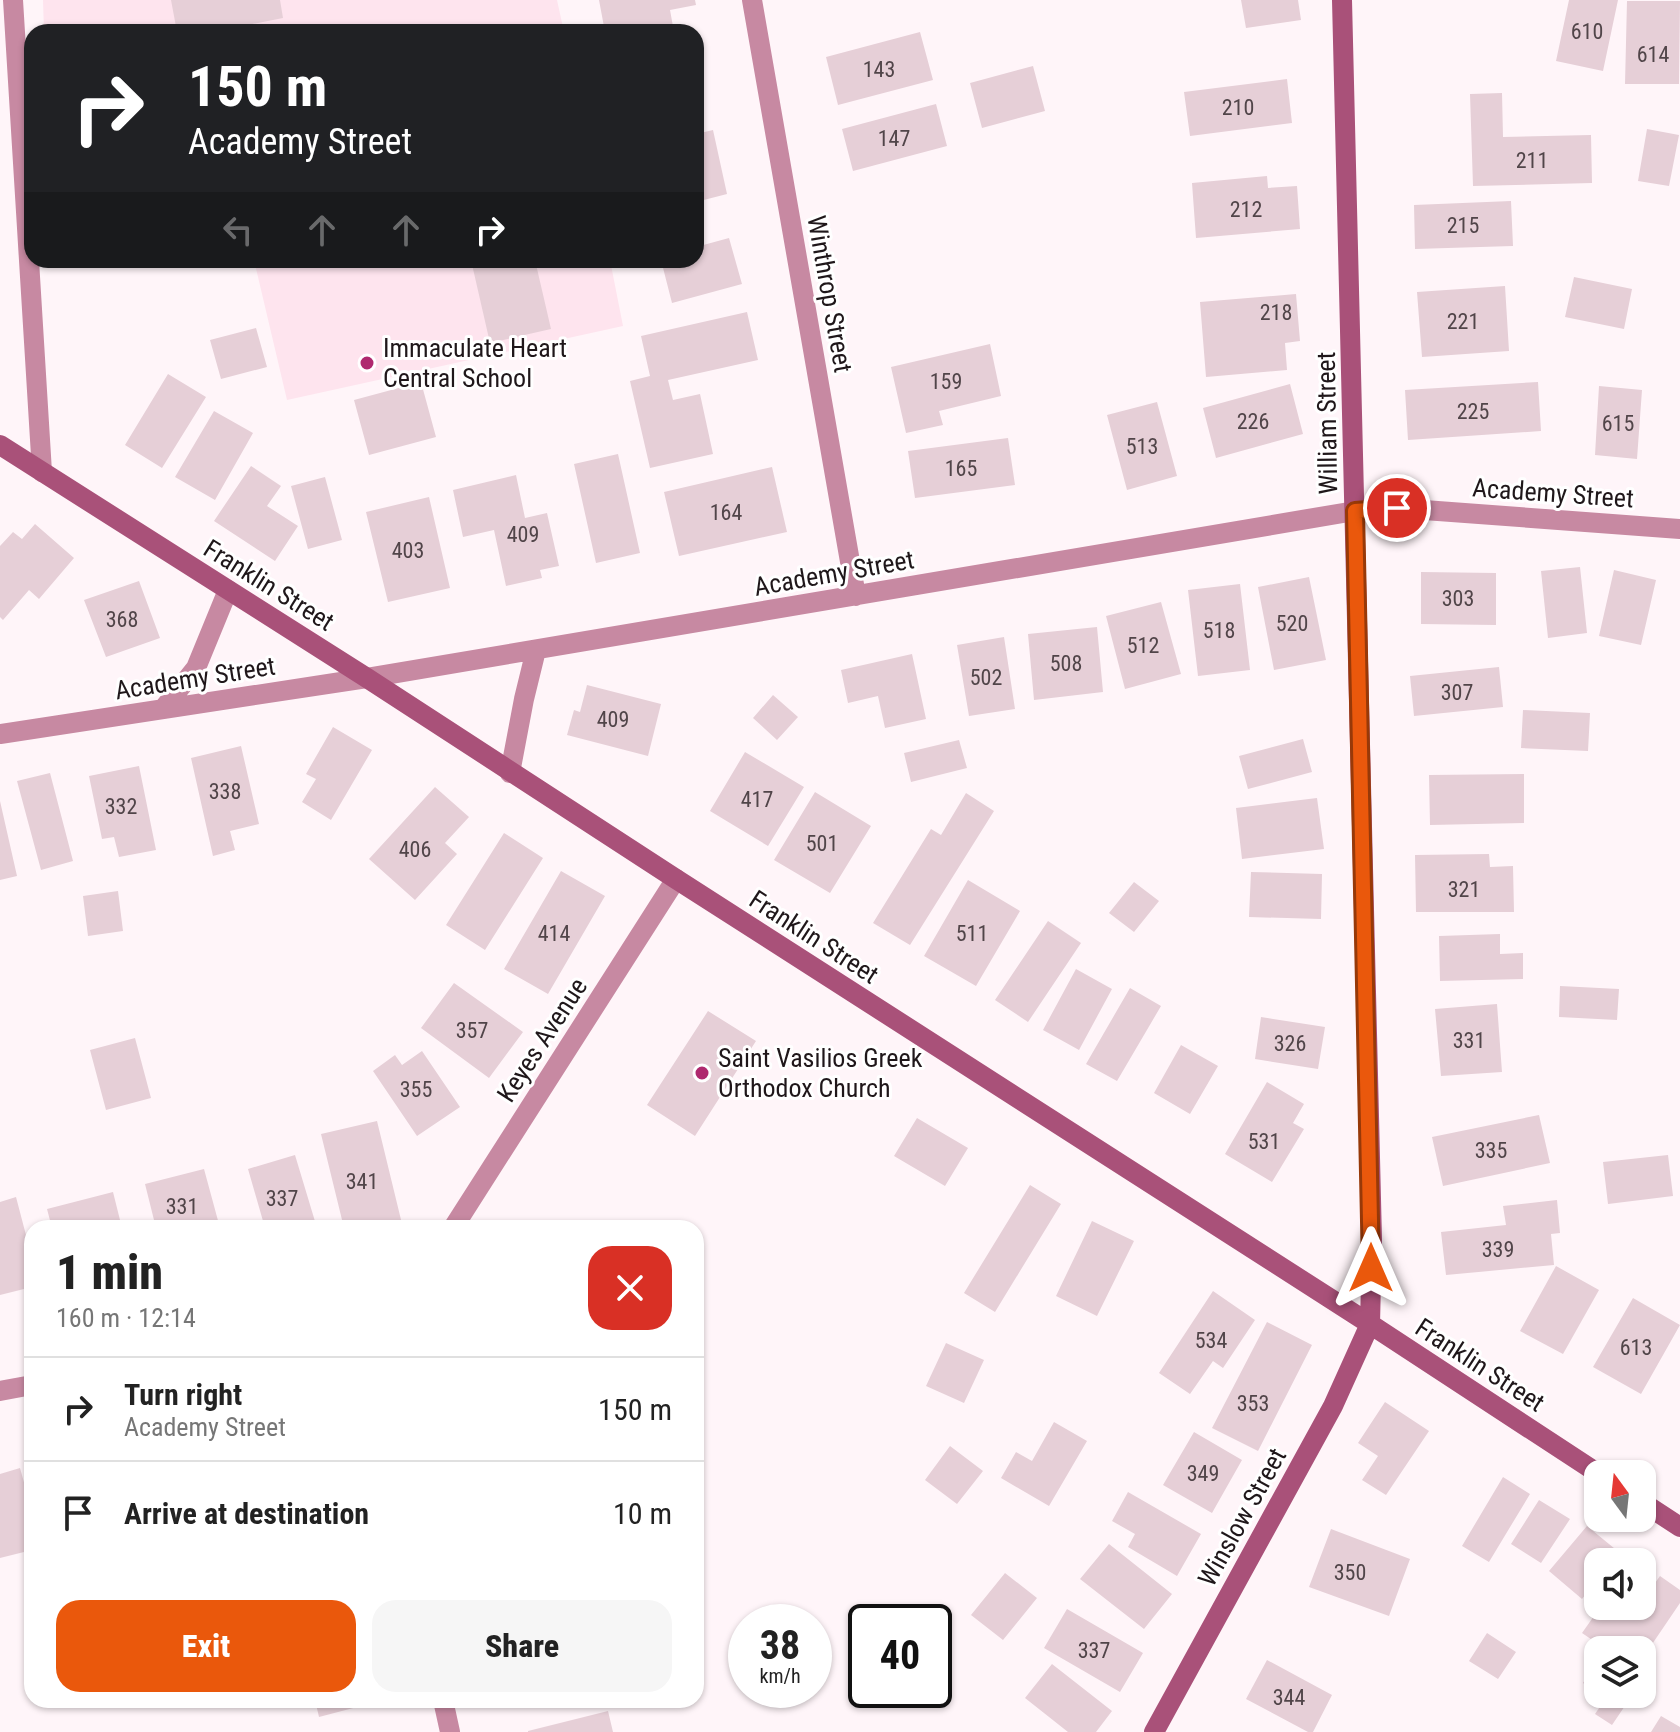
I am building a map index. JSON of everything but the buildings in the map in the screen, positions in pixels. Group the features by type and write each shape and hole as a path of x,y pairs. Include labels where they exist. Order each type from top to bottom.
{"street":[{"path":"13,0 24,179"},
{"name":"Winthrop Street","path":"752,0 856,596"},
{"name":"William Street","path":"1342,0 1372,1240 1370,1324"},
{"path":"29,268 42,472"},
{"name":"Franklin Street","path":"0,445 367,678 1584,1464"},
{"name":"Academy Street","path":"0,734 367,678 1355,511 1397,508 1680,529"},
{"path":"163,709 196,668 228,590"},
{"path":"510,773 536,650"},
{"name":"Keyes Avenue","path":"458,1220 676,879"},
{"name":"Winslow Street","path":"1154,1732 1333,1406 1370,1324"},
{"path":"0,1391 24,1386"},
{"path":"1656,1511 1680,1527"},
{"path":"445,1708 450,1732"}],"shaded area":[{"path":"43,0 557,0 562,24 44,24"},
{"name":"Immaculate Heart Central School","path":"256,268 612,268 623,326 287,400"}],"place":[{"name":"Immaculate Heart Central School","path":"367,363"},
{"name":"Saint Vasilios Greek Orthodox Church","path":"702,1073"}],"route":[{"path":"1371,1268 1355,511 1397,508"}]}
